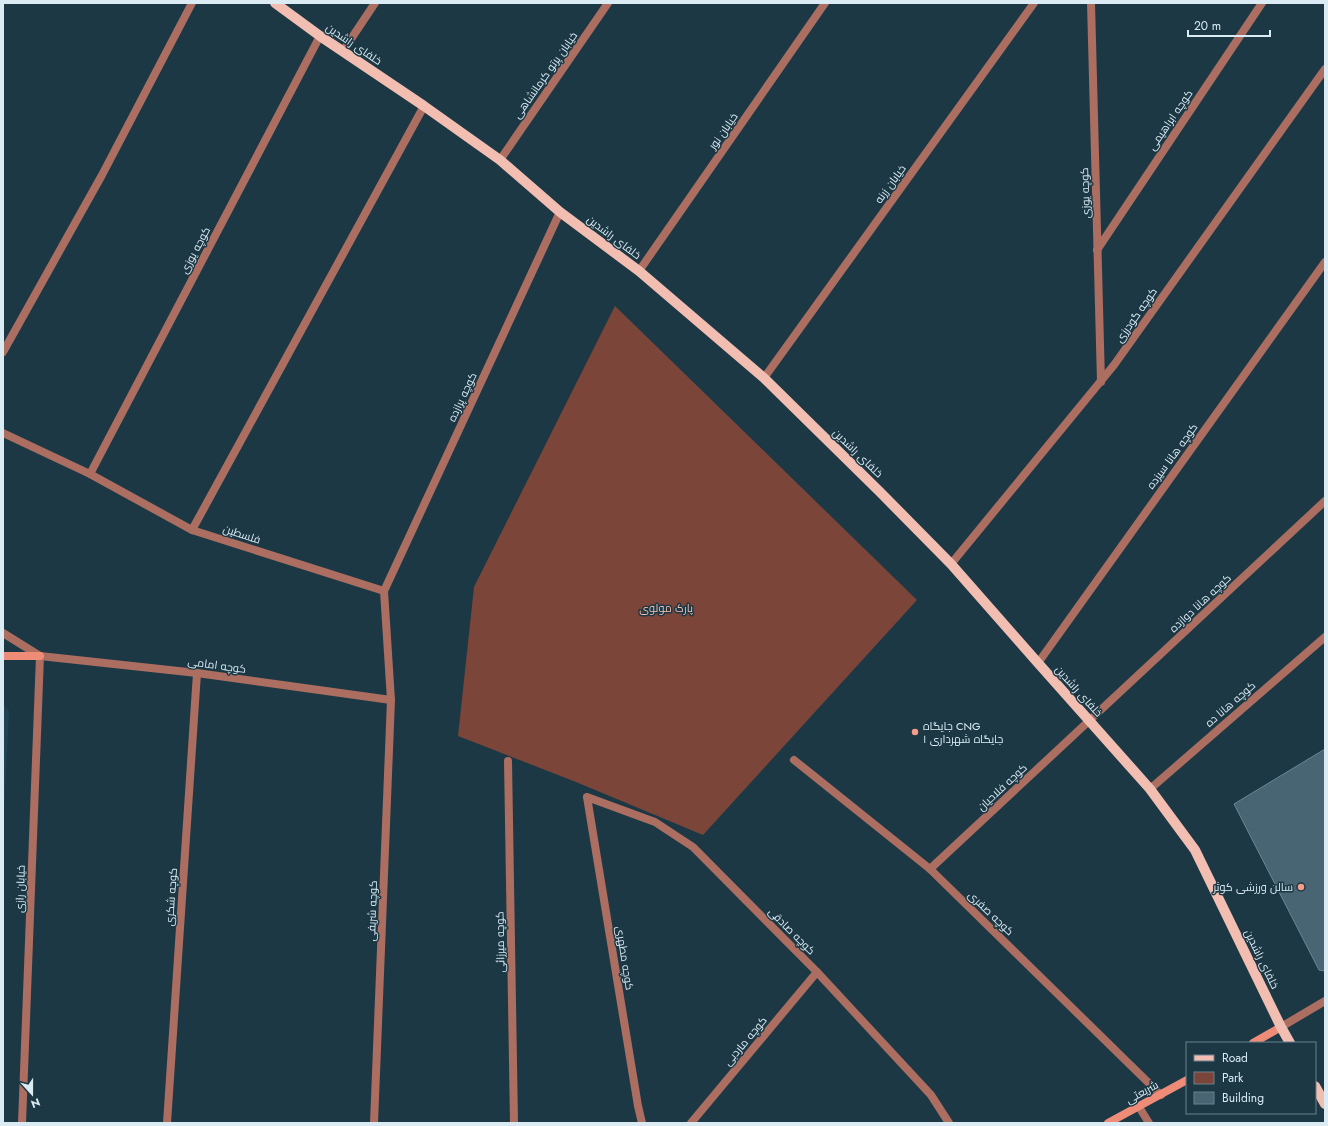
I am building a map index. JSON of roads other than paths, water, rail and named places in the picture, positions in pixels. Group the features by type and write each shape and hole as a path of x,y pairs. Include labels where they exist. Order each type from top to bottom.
{"main road":[{"name":"خلفای راشدین","path":"276,3 320,36 424,106 500,160 560,212 639,271 764,378 951,564 1150,789 1195,850 1289,1042"},
{"path":"1316,1088 1325,1104"}],"street":[{"path":"3,352 102,175 192,3"},
{"path":"343,51 375,3"},
{"name":"خیابان پرتو کرمانشاهی","path":"500,160 608,3"},
{"name":"خیابان نور","path":"639,271 825,3"},
{"name":"خیابان زرنه","path":"764,378 1034,3"},
{"name":"کوچه یوزی","path":"1091,3 1101,382"},
{"name":"کوچه ابراهیمی","path":"1097,250 1262,3"},
{"name":"کوچه یوزی","path":"90,474 320,36"},
{"name":"کوچه گودرزی","path":"951,564 1119,359 1325,69"},
{"path":"192,530 424,106"},
{"name":"کوچه پرازده","path":"384,592 560,212"},
{"name":"کوچه هانا سیزده","path":"1038,663 1325,262"},
{"name":"فلسطین","path":"3,433 90,474 192,530 384,592"},
{"name":"کوچه هانا دوازده","path":"1090,720 1325,502"},
{"path":"384,592 391,700"},
{"path":"3,633 40,656"},
{"name":"کوچه هانا ده","path":"1150,789 1325,637"},
{"path":"3,656 40,656"},
{"name":"کوچه امامی","path":"40,656 197,673 391,700"},
{"name":"خیابان رازی","path":"22,1123 40,656"},
{"name":"کوچه شکری","path":"167,1123 197,673"},
{"name":"کوچه شریفی","path":"374,1123 391,700"},
{"name":"کوچه فلاحیان","path":"930,869 1090,720"},
{"name":"کوچه صفری","path":"794,760 930,869 1161,1095"},
{"name":"کوچه میرزائی","path":"508,761 514,1123"},
{"name":"کوچه صادقی","path":"587,797 655,822 693,847 817,972 931,1095 949,1123"},
{"name":"کوچه مطهری","path":"587,797 642,1123"},
{"name":"کوچه ماردبی","path":"690,1123 817,972"},
{"path":"1256,1042 1325,1001"},
{"name":"شریعتی","path":"1108,1123 1186,1081"},
{"path":"1139,1107 1149,1123"}],"place":[{"name":"جایگاه CNG جایگاه شهرداری ۱","path":"915,732"},
{"name":"سالن ورزشی کوثر","path":"1301,887"}],"park label":[{"name":"پارک مولوی","path":"666,608"}]}
